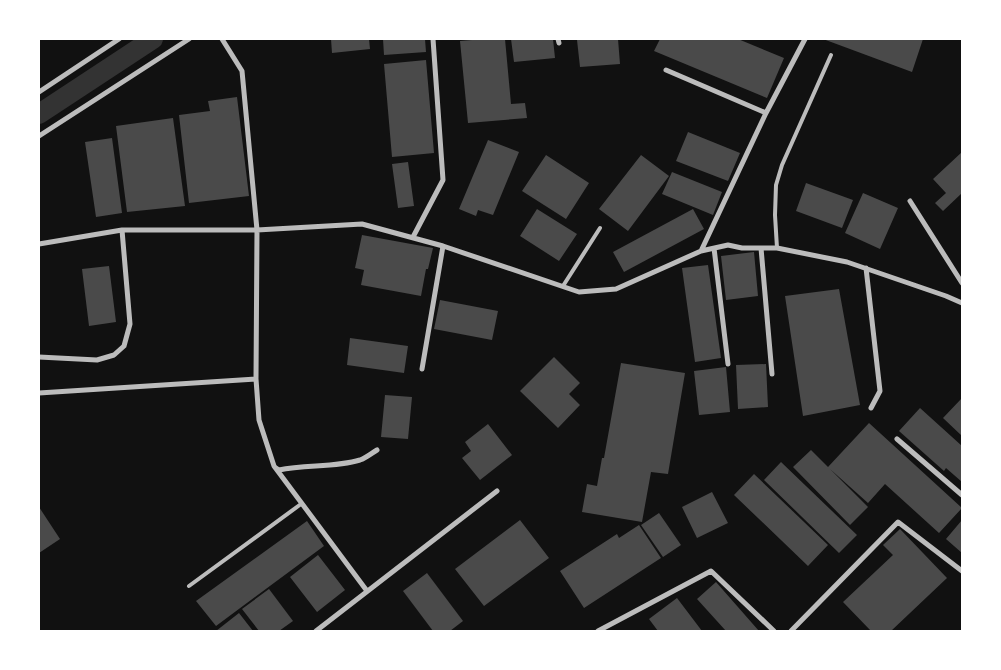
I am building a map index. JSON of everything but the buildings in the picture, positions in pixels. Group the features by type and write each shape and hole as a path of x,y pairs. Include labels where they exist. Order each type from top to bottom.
{"street":[{"path":"39,92 120,39"},
{"path":"39,136 189,39"},
{"path":"222,39 242,71 257,230 256,379 259,420 274,466 367,592"},
{"path":"413,236 443,180 433,39"},
{"path":"701,251 766,113 805,39"},
{"path":"666,70 766,113"},
{"path":"910,201 962,283"},
{"path":"39,244 122,230 257,230 362,224 413,236 579,292 616,289 701,251 714,248 728,246 777,248 847,262 962,303"},
{"path":"39,358 97,360 114,355 124,346 130,324 122,230"},
{"path":"422,370 443,246"},
{"path":"714,248 728,364"},
{"path":"761,248 772,374"},
{"path":"866,268 880,391 871,408"},
{"path":"39,393 256,379"},
{"path":"897,439 962,495"},
{"path":"274,466 279,470 296,466 335,464 361,460 377,450"},
{"path":"316,631 497,490"},
{"path":"792,631 898,522 962,571"},
{"path":"598,631 711,571 774,631"}],"lane":[{"path":"777,248 776,185 782,165 831,55"},
{"path":"563,286 600,228"},
{"path":"189,586 301,504"}],"waterway":[{"path":"39,114 153,39"}]}
